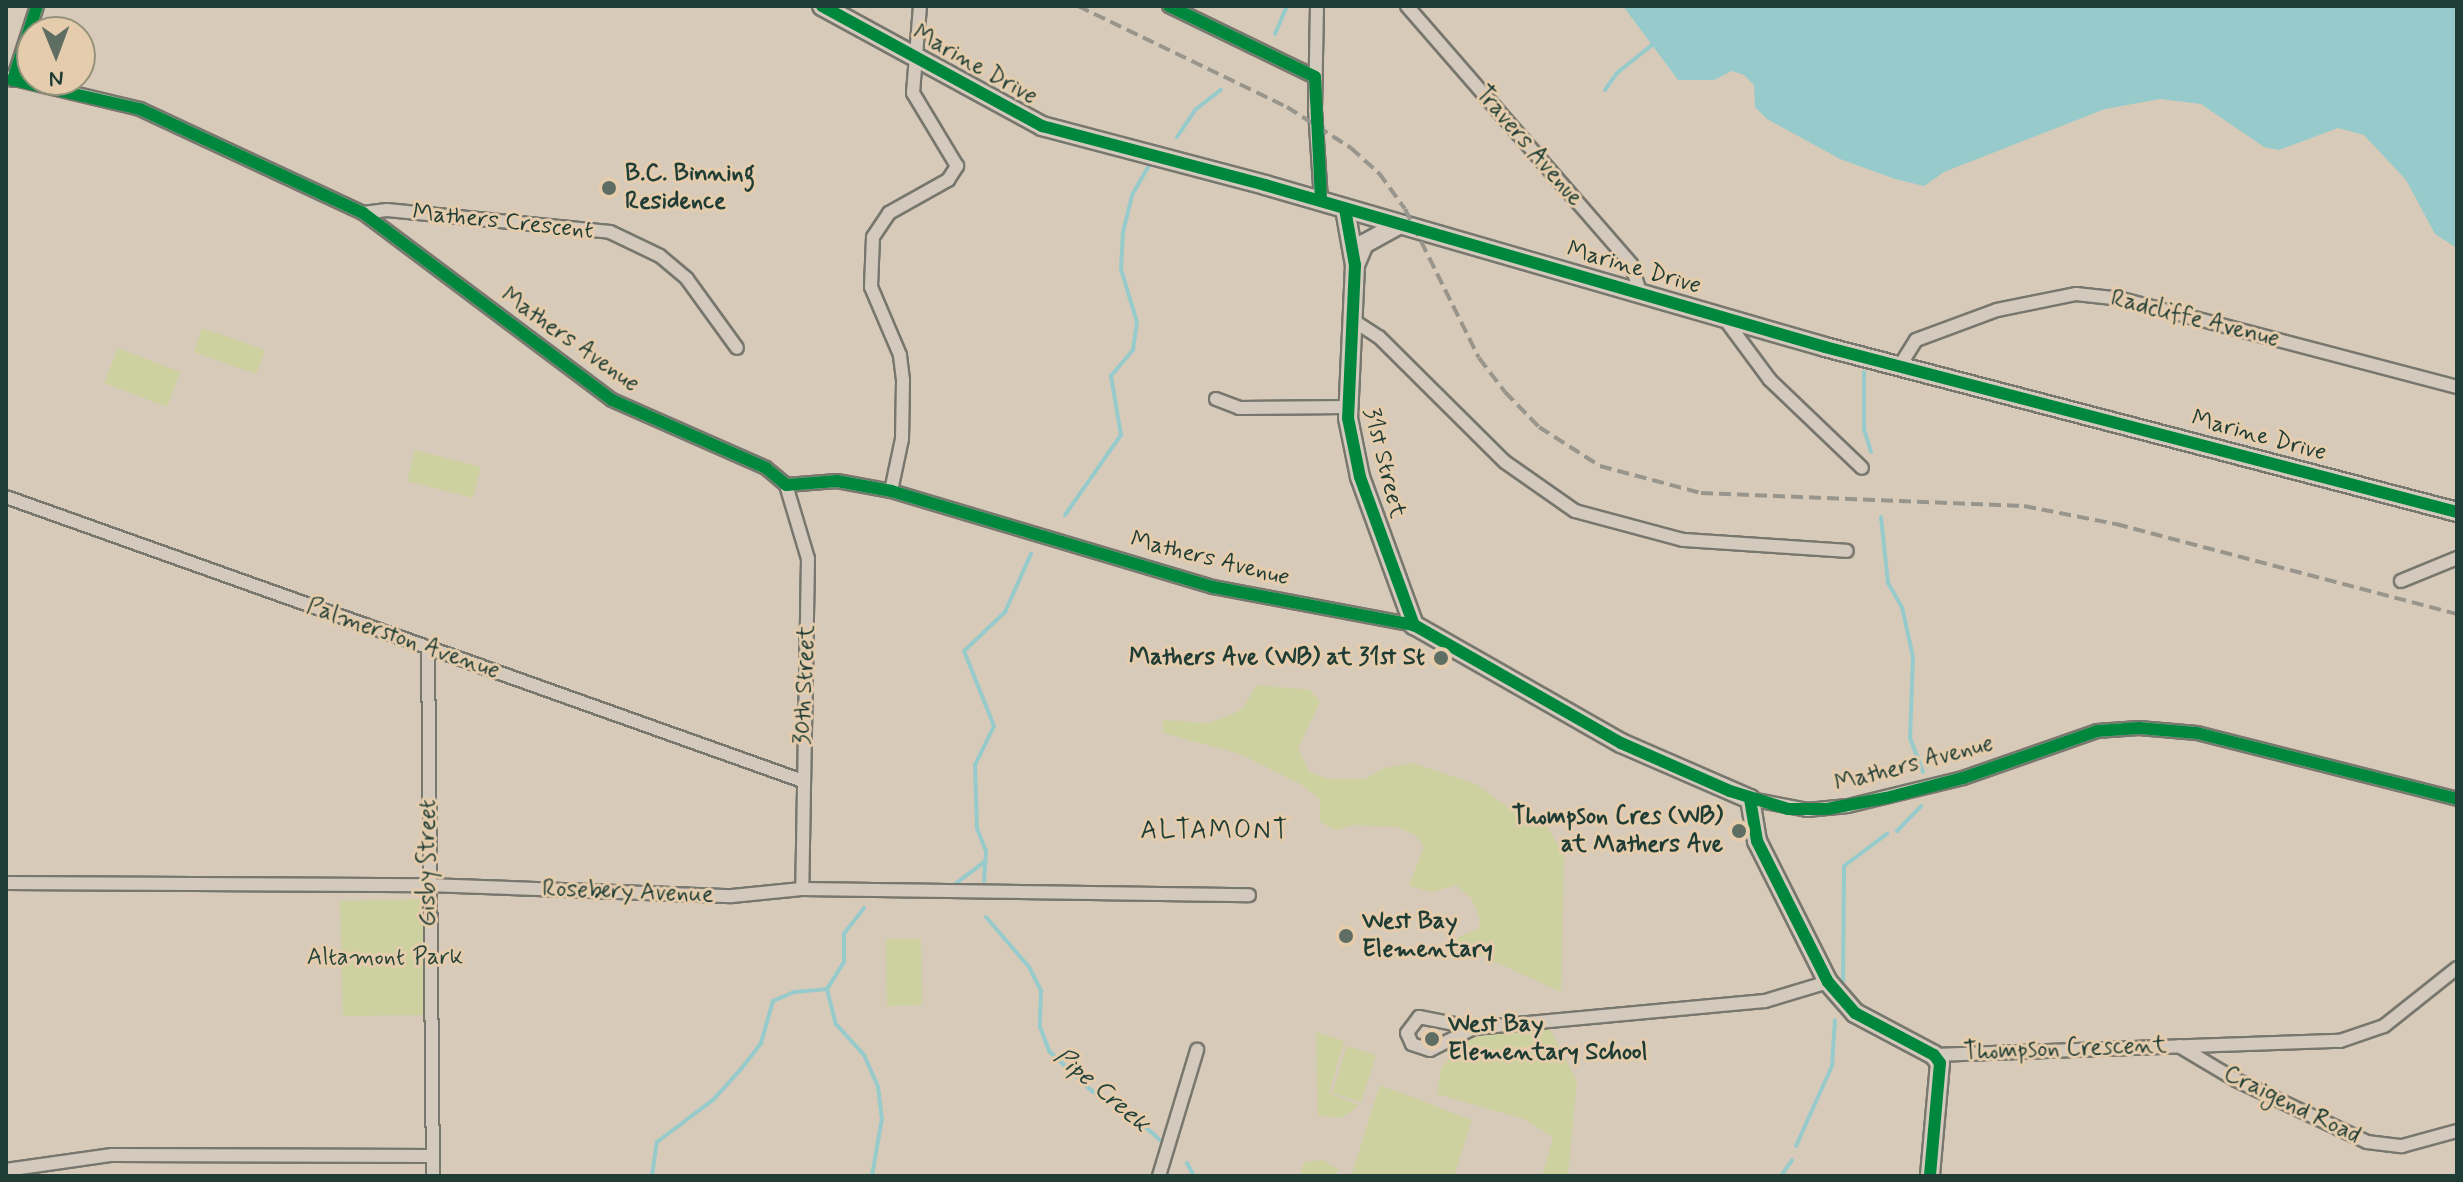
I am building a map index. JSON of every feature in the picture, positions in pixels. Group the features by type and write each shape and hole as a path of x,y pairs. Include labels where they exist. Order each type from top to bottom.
{"main road":[{"name":"Marine Drive","path":"822,6 1042,126 1321,201 1723,318 2457,512"},
{"name":"31st Street","path":"1345,209 1355,265 1347,407 1360,477 1414,625"},
{"path":"1355,265 1370,238 1400,224"},
{"name":"Mathers Avenue","path":"1414,625 1621,743 1750,799"},
{"name":"Thompson Crescent","path":"1750,799 1757,841 1828,982 1855,1013 1934,1055"},
{"path":"1930,1176 1941,1080 1934,1055"}],"street":[{"path":"9,78 37,6"},
{"path":"891,491 902,439 903,380 900,355 871,287 873,237 889,213 948,180 957,166 913,93 920,6"},
{"path":"1169,6 1315,77"},
{"path":"1317,6 1315,77 1321,201"},
{"name":"Travers Avenue","path":"1407,6 1631,264 1640,292"},
{"name":"Mathers Avenue","path":"9,78 140,109 363,213 612,400 766,468 786,485 837,481 891,491 1213,587 1414,625"},
{"name":"Mathers Crescent","path":"363,213 387,210 610,232 660,256 678,271 737,348"},
{"name":"Radcliffe Avenue","path":"1901,364 1916,340 1997,310 2076,294 2122,299 2457,387"},
{"path":"1723,318 1770,380 1862,468"},
{"path":"1351,319 1379,337 1505,462 1575,511 1683,540 1847,551"},
{"name":"31st Street","path":"1216,399 1239,408 1347,407"},
{"name":"30th Street","path":"786,485 808,559 800,780 802,889"},
{"name":"Palmerston Avenue","path":"6,497 800,780"},
{"path":"2401,581 2457,558"},
{"name":"Gisby Street","path":"428,647 427,885 433,1176"},
{"name":"Mathers Avenue","path":"1750,799 1798,809 1848,806 1963,778 2097,731 2148,728 2223,739 2457,799"},
{"name":"Rosebery Avenue","path":"6,883 427,885 732,896 802,889 1249,895"},
{"name":"Thompson Crescent","path":"1934,1055 2308,1043 2366,1034 2410,1009 2457,968"},
{"path":"1474,1028 1430,1050 1412,1044 1407,1033 1412,1022 1426,1016 1474,1028 1765,1001 1828,982"},
{"name":"Craigend Road","path":"2178,1045 2236,1080 2367,1142 2422,1144 2457,1131"},
{"path":"1159,1176 1197,1050"},
{"path":"6,1170 112,1155 433,1156"}],"green space":[{"path":"202,328 265,350 256,374 194,352"},
{"path":"118,348 180,372 167,407 104,383"},
{"path":"415,450 481,467 473,498 407,481"},
{"path":"1257,685 1310,690 1320,702 1298,748 1309,772 1329,779 1365,779 1384,768 1413,763 1476,784 1511,810 1545,822 1564,856 1561,992 1458,945 1457,938 1479,928 1480,919 1471,898 1456,885 1433,892 1409,886 1424,846 1415,835 1398,827 1353,825 1336,830 1320,822 1320,800 1302,785 1240,754 1163,733 1163,720 1207,723 1242,709"},
{"name":"Altamont Park","path":"427,899 430,1015 343,1016 340,901"},
{"path":"886,939 921,939 922,1005 887,1006"},
{"path":"1549,1027 1577,1081 1568,1176 1542,1176 1553,1137 1524,1119 1437,1094 1441,1069 1461,1043 1482,1035"},
{"path":"1316,1032 1344,1041 1329,1093 1359,1105 1342,1118 1318,1115"},
{"path":"1347,1046 1376,1055 1361,1102 1332,1093"},
{"path":"1380,1085 1472,1120 1454,1176 1351,1176"},
{"path":"1323,1160 1338,1169 1336,1176 1300,1176 1304,1162"}],"water":[{"path":"1623,6 2457,6 2457,248 2435,234 2406,180 2364,135 2338,128 2279,150 2264,147 2201,104 2160,99 2105,109 1944,172 1924,186 1895,179 1840,159 1767,119 1755,107 1754,85 1744,75 1732,71 1714,80 1678,80"}],"waterway":[{"name":"Pipe Creek","path":"1275,34 1287,6"},
{"path":"1605,90 1617,73 1652,45"},
{"name":"Pipe Creek","path":"1177,137 1195,110 1221,90"},
{"name":"Pipe Creek","path":"1065,515 1121,435 1111,376 1133,350 1137,322 1121,269 1123,232 1132,195 1148,167"},
{"path":"1864,372 1864,429 1871,452"},
{"path":"1881,517 1888,583 1902,607 1913,657 1910,738 1923,772"},
{"name":"Pipe Creek","path":"984,881 986,851 977,829 975,765 994,726 964,651 1005,612 1031,554"},
{"path":"1897,831 1921,806"},
{"path":"1843,983 1844,866 1887,834"},
{"name":"Pipe Creek","path":"955,884 984,862"},
{"name":"Pipe Creek","path":"864,908 844,934 844,962 827,989 836,1024 864,1055 878,1087 882,1118 872,1176"},
{"name":"Pipe Creek","path":"986,917 1029,967 1041,991 1040,1027 1049,1051 1092,1091 1130,1113 1160,1140"},
{"name":"Pipe Creek","path":"652,1176 657,1142 713,1100 741,1069 761,1043 773,1001 794,992 827,989"},
{"path":"1796,1146 1832,1066 1835,1020"},
{"path":"1781,1176 1792,1160"},
{"name":"Pipe Creek","path":"1187,1163 1194,1176"}],"railway":[{"path":"1078,6 1287,107 1351,148 1379,173 1405,209 1479,358 1505,392 1539,427 1600,466 1701,493 2024,506 2116,524 2457,614"}],"cycle path":[{"path":"37,6 13,80 140,109 363,213 612,400 766,468 786,485 837,481 891,491 1213,587 1414,625 1621,743 1730,791 1788,809 1827,809 1886,798 1963,778 2097,731 2139,728 2197,733 2457,799"},
{"path":"822,6 1042,126 1265,185 1825,347 2457,512"},
{"path":"1169,6 1315,77 1321,201"},
{"path":"1345,209 1355,265 1348,418 1360,477 1414,625"},
{"path":"1750,799 1757,841 1828,982 1855,1013 1934,1055 1940,1063 1930,1176"}],"place":[{"name":"B.C. Binning Residence","path":"609,188"},
{"name":"Mathers Ave (WB) at 31st St","path":"1441,658"},
{"name":"Thompson Cres (WB) at Mathers Ave","path":"1739,831"},
{"name":"West Bay Elementary","path":"1346,936"},
{"name":"West Bay Elementary School","path":"1432,1039"}],"district":[{"name":"ALTAMONT","path":"1215,832"}]}
